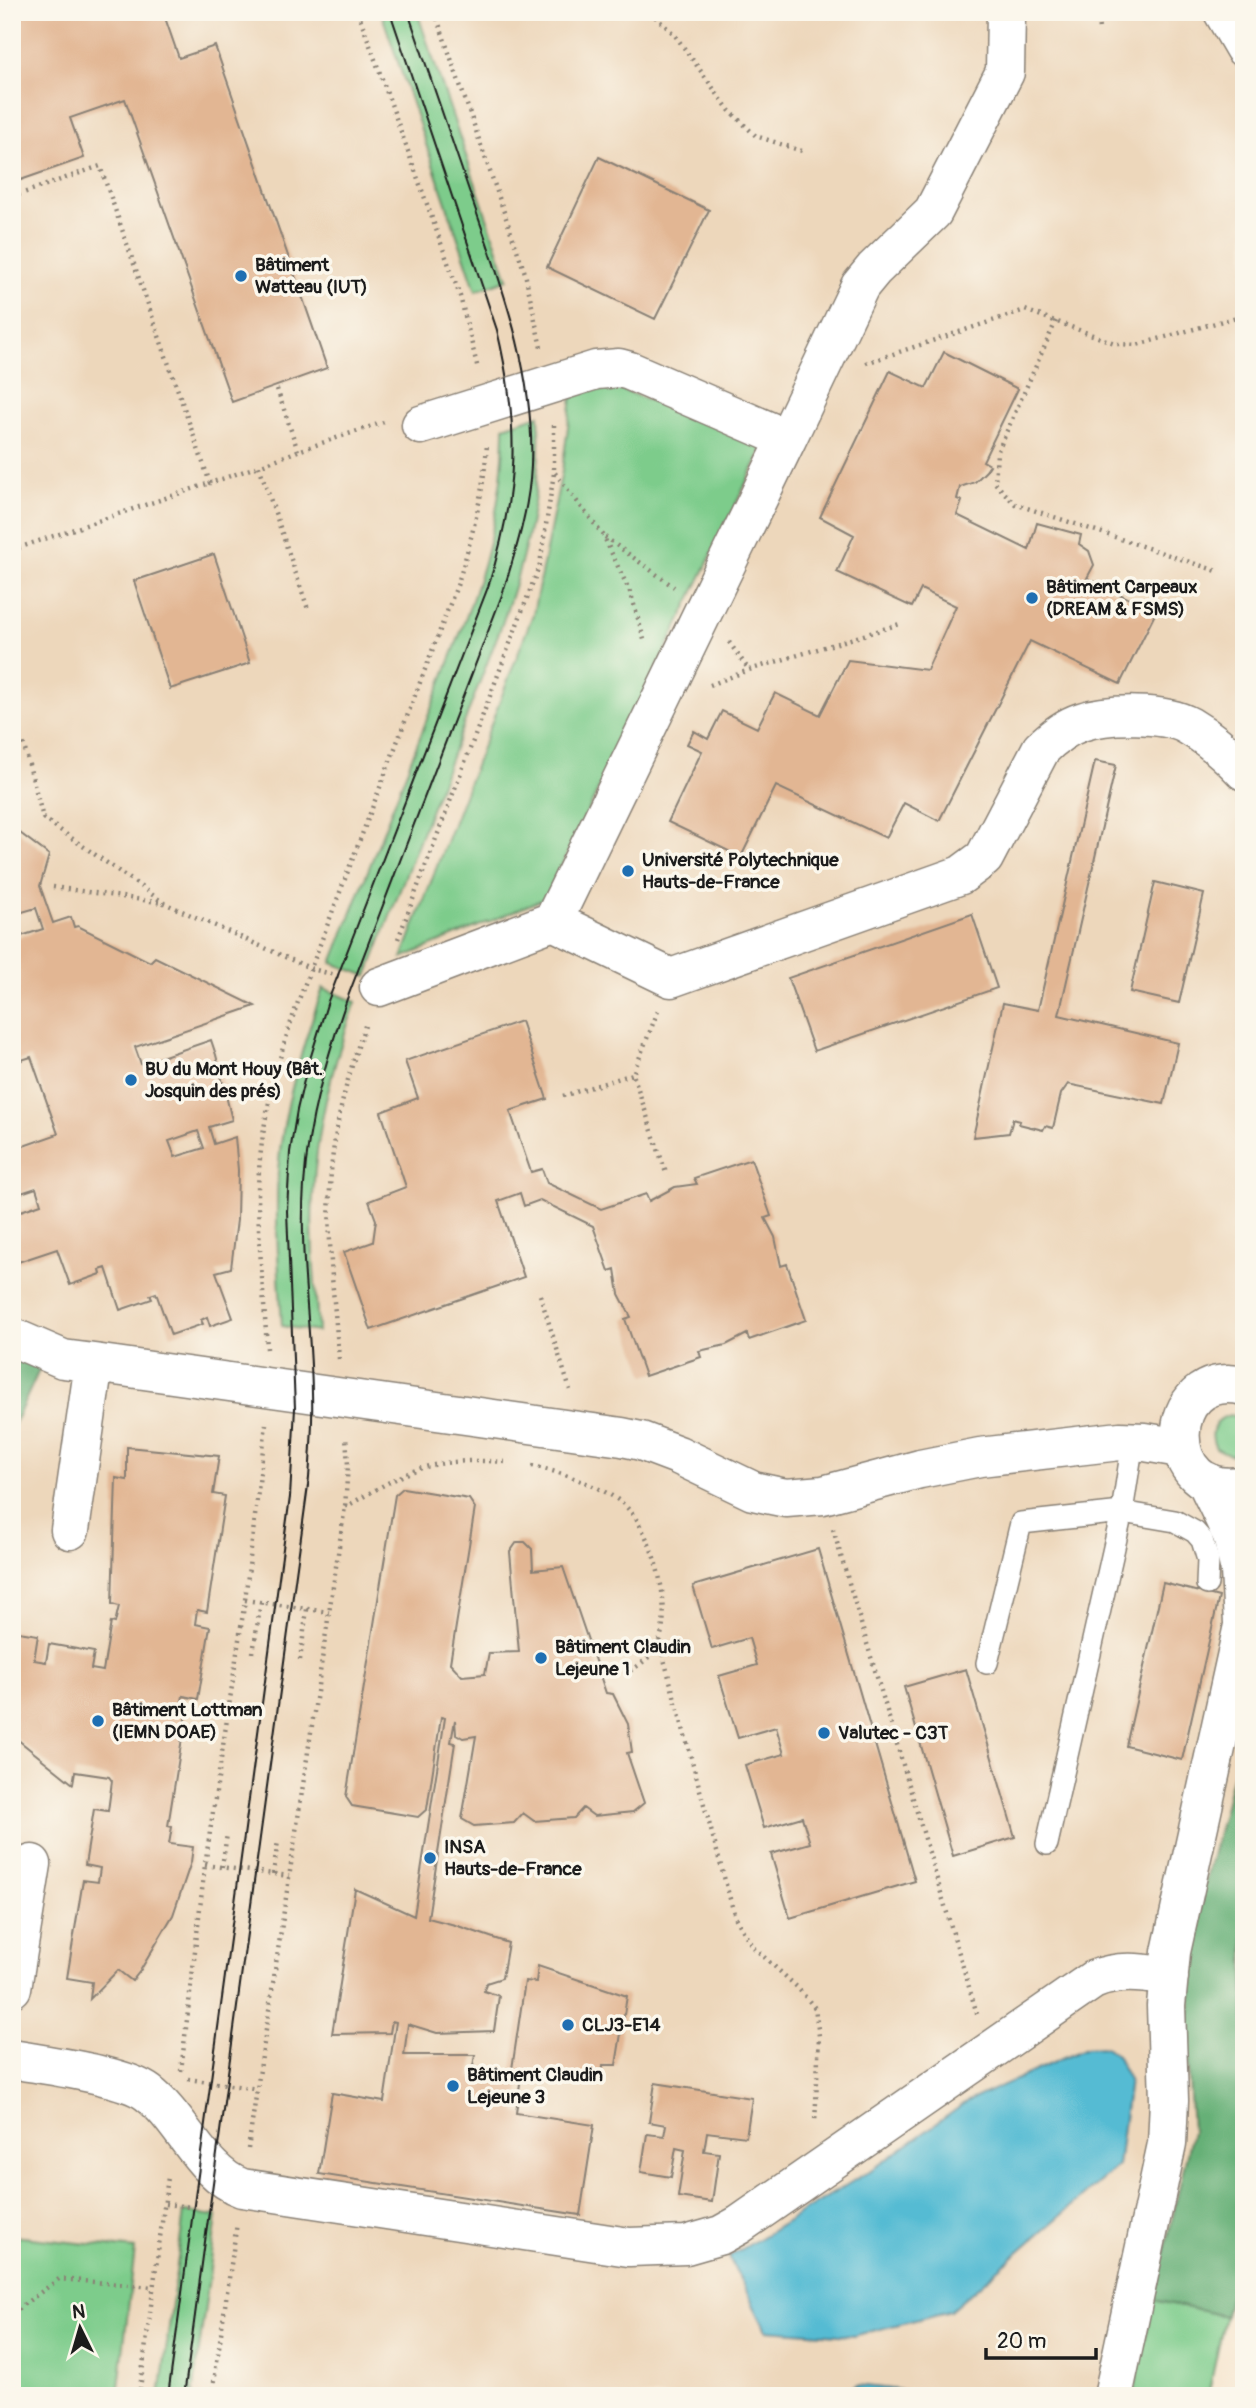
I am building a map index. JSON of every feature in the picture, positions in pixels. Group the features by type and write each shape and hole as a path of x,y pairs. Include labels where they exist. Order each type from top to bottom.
{"street":[{"path":"379,987 553,921 860,286 933,212 1004,72 1006,12"},
{"path":"1223,12 1244,48"},
{"path":"408,422 484,405 596,370 619,368 787,439"},
{"path":"553,921 671,978 961,875 984,858 1032,762 1050,739 1080,722 1158,717 1171,719 1191,726 1244,771"},
{"path":"12,1337 63,1359 622,1437 668,1451 753,1491 786,1498 823,1495 960,1460 1101,1442 1133,1441 1180,1448"},
{"path":"70,1530 94,1363"},
{"path":"1240,1381 1206,1390 1188,1407 1181,1422 1180,1448 1192,1470 1206,1481 1222,1486 1244,1485"},
{"path":"1113,2396 1167,2144 1169,2100 1165,2032 1168,1977 1177,1924 1244,1622 1240,1571 1233,1535 1206,1481"},
{"path":"12,1988 32,1864"},
{"path":"12,2059 130,2083 149,2093 175,2120 215,2170 230,2183 242,2188 647,2248 686,2245 721,2235 739,2225 1093,1979 1121,1972 1168,1977"}],"lane":[{"path":"1047,1844 1122,1512 1133,1441"},
{"path":"986,1663 1021,1523 1122,1512 1175,1521 1195,1532 1206,1550 1207,1584"}],"path":[{"path":"257,2089 180,2077 205,1865 263,1462 269,1387 259,1218 260,1164 277,1069 287,1033 467,555 483,483 487,446 483,388 460,296 358,12"},
{"path":"212,2396 345,1507 348,1465 330,1244 331,1171 346,1084 379,987 540,564 550,508 555,456 555,425 549,385 525,273 435,12"},
{"path":"650,12 674,34 729,110 756,136 802,151"},
{"path":"1097,12 1099,29"},
{"path":"12,197 100,166 210,483"},
{"path":"824,365 853,367 1025,310 1117,344 1137,345 1244,315"},
{"path":"1056,321 997,453 995,483 1016,504 1217,571"},
{"path":"277,389 298,451"},
{"path":"12,550 298,451 408,422"},
{"path":"259,466 309,612"},
{"path":"603,535 705,609"},
{"path":"12,736 23,742 43,818 164,904 312,968"},
{"path":"53,887 164,904"},
{"path":"666,1173 633,1074 671,978"},
{"path":"563,1096 633,1074"},
{"path":"540,1294 573,1397"},
{"path":"345,1507 405,1474 422,1468 476,1462 515,1463"},
{"path":"526,1465 595,1488 623,1504 649,1545 660,1582 664,1614 659,1641 644,1662 623,1675"},
{"path":"823,1495 988,2054"},
{"path":"245,1600 329,1612"},
{"path":"253,1653 261,1602"},
{"path":"300,1660 307,1609"},
{"path":"659,1641 734,1917 752,1946 797,1987 815,2008 819,2036 813,2174"},
{"path":"222,1867 227,1834"},
{"path":"273,1874 278,1841"},
{"path":"205,1865 289,1876"},
{"path":"139,2396 175,2120"},
{"path":"12,2313 59,2278 153,2287"}],"shaded area":[{"name":"Université Polytechnique Hauts-de-France","path":"12,12 1244,12 1244,1731 1201,1899 1187,2044 1192,2131 1133,2396 12,2396"}],"green space":[{"path":"381,12 417,12 508,279 476,291"},
{"path":"602,383 766,442 546,898 402,958 533,614 562,471 572,397"},
{"path":"539,415 535,496 511,598 367,976 332,963 455,648 480,576 498,503 504,427"},
{"path":"323,988 356,1002 327,1098 315,1172 312,1231 318,1332 282,1326 277,1190 289,1101"},
{"path":"12,1349 42,1364 12,1429"},
{"path":"1230,1415 1244,1420 1244,1451 1230,1455 1216,1448 1213,1432 1216,1423"},
{"path":"1244,1731 1244,2233 1225,2316 1154,2300 1192,2131 1187,2044 1201,1899"},
{"path":"184,2212 217,2216 193,2396 160,2396"},
{"path":"12,2236 135,2249 118,2396 12,2396"},
{"path":"1154,2300 1225,2316 1208,2396 1133,2396"}],"water":[{"path":"1106,2047 1116,2055 1129,2080 1118,2166 950,2311 853,2336 766,2330 729,2257 876,2167 968,2101 1086,2048"},
{"path":"857,2385 950,2396 837,2396"}],"building":[{"name":"Bâtiment Watteau (IUT)","path":"12,12 163,12 179,58 215,46 327,368 232,402 125,99 70,118 84,158 12,183 12,26 16,25"},
{"path":"599,157 709,210 655,319 547,267"},
{"name":"Bâtiment Carpeaux (DREAM & FSMS)","path":"944,352 1018,389 983,461 990,465 975,482 960,487 957,499 962,501 957,515 1029,550 1037,523 1081,535 1079,544 1089,551 1094,565 1087,578 1156,612 1120,684 1030,641 939,821 904,803 886,838 776,786 741,857 668,822 702,751 687,744 694,731 708,739 722,711 757,728 775,693 820,715 848,660 927,670 956,606 921,589 912,607 837,572 854,535 820,517 890,371 926,388"},
{"path":"214,554 250,663 170,689 134,581"},
{"path":"1095,761 1116,765 1059,1015 1178,1043 1164,1104 1068,1084 1061,1094 1053,1128 1045,1126 1043,1130 1019,1124 1020,1121 1013,1119 1009,1133 973,1137 1003,1003 1038,1010"},
{"name":"BU du Mont Houy (Bât. Josquin des prés)","path":"12,827 49,855 40,886 53,923 71,917 74,927 78,926 150,962 155,957 255,1006 135,1047 141,1064 211,1040 232,1120 209,1127 214,1144 235,1137 238,1170 237,1220 231,1268 216,1272 233,1318 210,1326 207,1317 201,1320 203,1324 171,1335 156,1293 150,1295 152,1299 120,1310 106,1268 100,1270 101,1274 70,1285 57,1249 12,1264 12,1214 41,1204 36,1188 12,1196 12,1150 58,1134 31,1057 12,1063 12,939 43,929 36,908 12,915","holes":["198,1131 204,1148 175,1157 169,1141"]},
{"path":"1155,882 1204,894 1179,1003 1130,992"},
{"path":"972,914 997,988 814,1051 788,978"},
{"path":"521,1021 547,1099 510,1111 531,1172 542,1169 547,1183 601,1209 646,1194 649,1201 675,1187 697,1184 694,1178 751,1159 771,1216 765,1218 775,1237 781,1266 787,1264 806,1320 749,1340 747,1334 726,1345 699,1351 701,1357 645,1376 625,1319 631,1317 619,1294 615,1269 609,1271 593,1226 540,1200 524,1206 520,1193 498,1201 524,1277 371,1330 344,1252 373,1242 376,1220 369,1201 406,1187 381,1112 418,1098 405,1061"},
{"name":"Bâtiment Lottman (IEMN DOAE)","path":"127,1447 219,1456 213,1494 225,1496 207,1612 197,1610 195,1624 210,1627 198,1699 183,1696 181,1706 187,1707 168,1826 172,1827 169,1844 193,1847 191,1862 173,1915 140,1971 132,1981 118,1970 90,1999 92,1982 67,1978 83,1880 98,1882 100,1868 85,1865 94,1809 108,1811 112,1781 109,1777 75,1772 73,1784 12,1735 12,1631 38,1635 34,1660 46,1662 49,1644 94,1652 91,1669 103,1671 111,1622 115,1623 119,1606 112,1604 116,1478 127,1480"},
{"name":"INSA Hauts-de-France","path":"403,1488 469,1499 475,1508 450,1663 462,1676 485,1674 489,1653 519,1652 510,1552 517,1542 525,1542 532,1549 533,1570 563,1567 606,1693 613,1694 628,1724 632,1752 627,1753 644,1803 633,1812 594,1816 583,1808 574,1818 534,1821 523,1813 514,1823 474,1826 462,1819 476,1736 463,1738 456,1734 455,1720 451,1742 455,1743 428,1918 508,1943 502,1978 486,1983 484,1991 499,1996 494,2031 437,2033 408,2024 404,2055 475,2055 471,2078 511,2076 525,1981 536,1982 538,1966 627,1996 616,2065 603,2065 602,2075 521,2076 516,2113 594,2125 580,2215 319,2174 332,2093 384,2102 396,2022 392,2021 390,2033 332,2034 355,1889 414,1916 445,1718 441,1717 427,1809 418,1817 352,1806 346,1797 395,1495"},
{"name":"Valutec - C3T","path":"818,1549 915,1881 790,1918 771,1854 810,1843 802,1817 764,1828 745,1765 784,1754 776,1727 738,1738 719,1676 757,1665 749,1638 712,1649 693,1586"},
{"path":"1163,1583 1219,1597 1182,1760 1126,1746"},
{"name":"Valutec - C3T","path":"966,1669 1015,1837 953,1856 904,1687"},
{"path":"655,2083 752,2098 746,2137 707,2132 704,2151 719,2153 712,2202 678,2197 685,2150 676,2148 671,2177 641,2172 647,2134 664,2136 666,2125 649,2122"}],"tram line":[{"path":"168,2396 290,1497 295,1408 287,1211 290,1152 297,1110 328,1001 488,587 498,553 510,490 510,397 497,330 390,12"},
{"path":"184,2396 309,1478 312,1393 303,1211 309,1137 325,1068 347,999 502,595 521,532 530,483 531,433 528,400 507,303 408,12"}],"place":[{"name":"Bâtiment Watteau (IUT)","path":"241,276"},
{"name":"Bâtiment Carpeaux (DREAM & FSMS)","path":"1032,598"},
{"name":"Université Polytechnique Hauts-de-France","path":"628,871"},
{"name":"BU du Mont Houy (Bât. Josquin des prés)","path":"131,1080"},
{"name":"Bâtiment Claudin Lejeune 1","path":"541,1658"},
{"name":"Bâtiment Lottman (IEMN DOAE)","path":"98,1721"},
{"name":"Valutec - C3T","path":"824,1733"},
{"name":"INSA Hauts-de-France","path":"430,1858"},
{"name":"CLJ3-E14","path":"568,2025"},
{"name":"Bâtiment Claudin Lejeune 3","path":"453,2086"}]}
